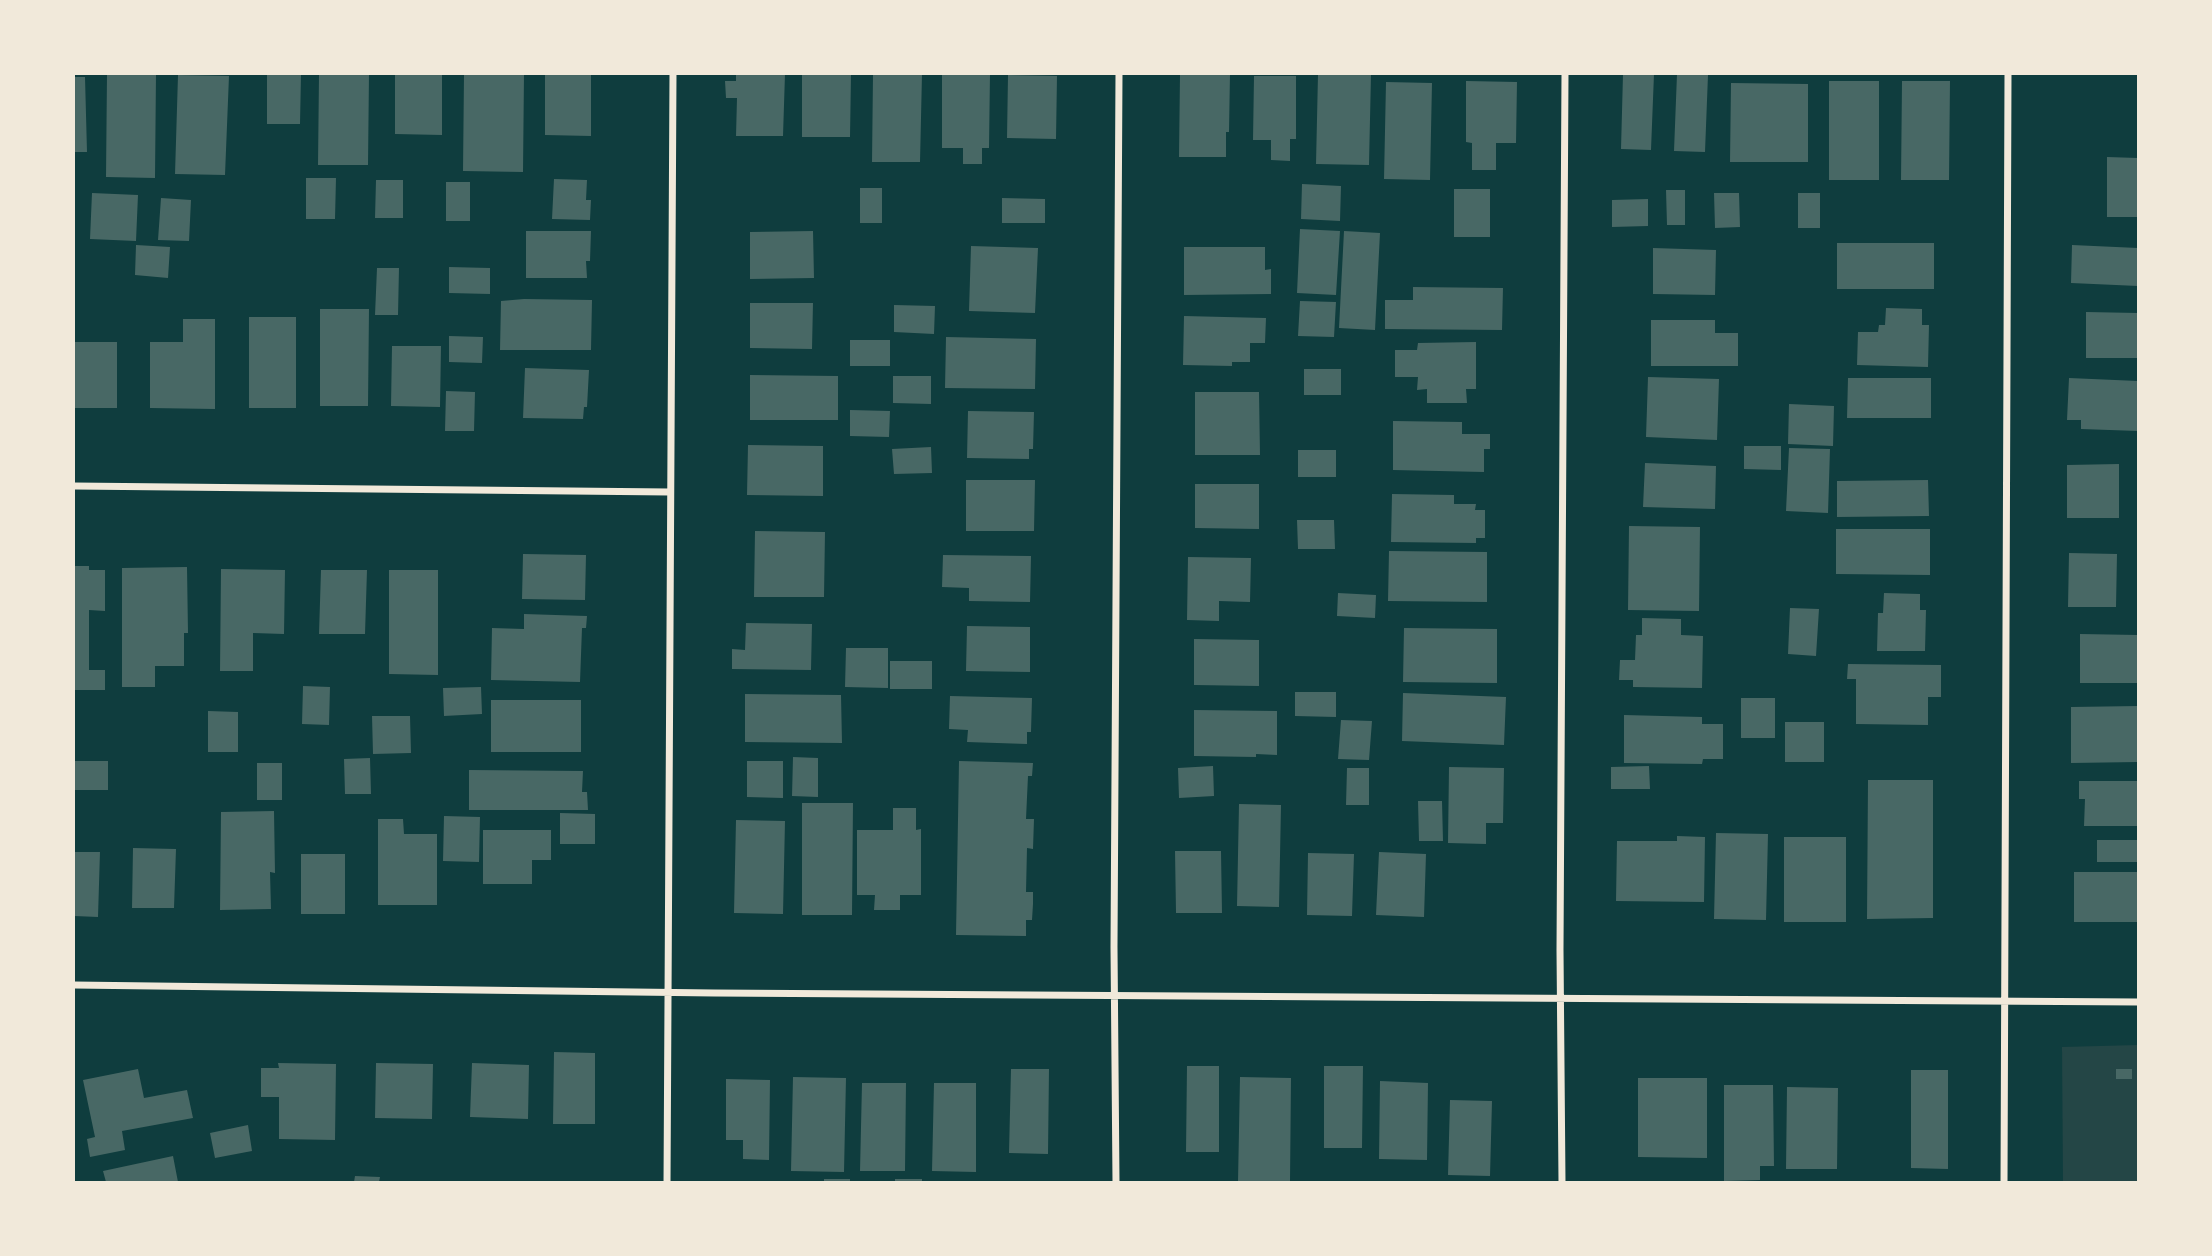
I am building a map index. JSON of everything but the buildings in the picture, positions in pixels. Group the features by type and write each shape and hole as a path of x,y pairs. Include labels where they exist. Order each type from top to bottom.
{"street":[{"path":"667,1182 673,74"},
{"path":"1116,1182 1114,995 1119,74"},
{"path":"1562,1182 1560,997 1565,74"},
{"path":"2004,1182 2008,74"},
{"path":"74,486 669,492"},
{"path":"74,985 669,993 2138,1002"}],"shaded area":[{"path":"2138,1045 2138,1182 2063,1182 2062,1047"}]}
